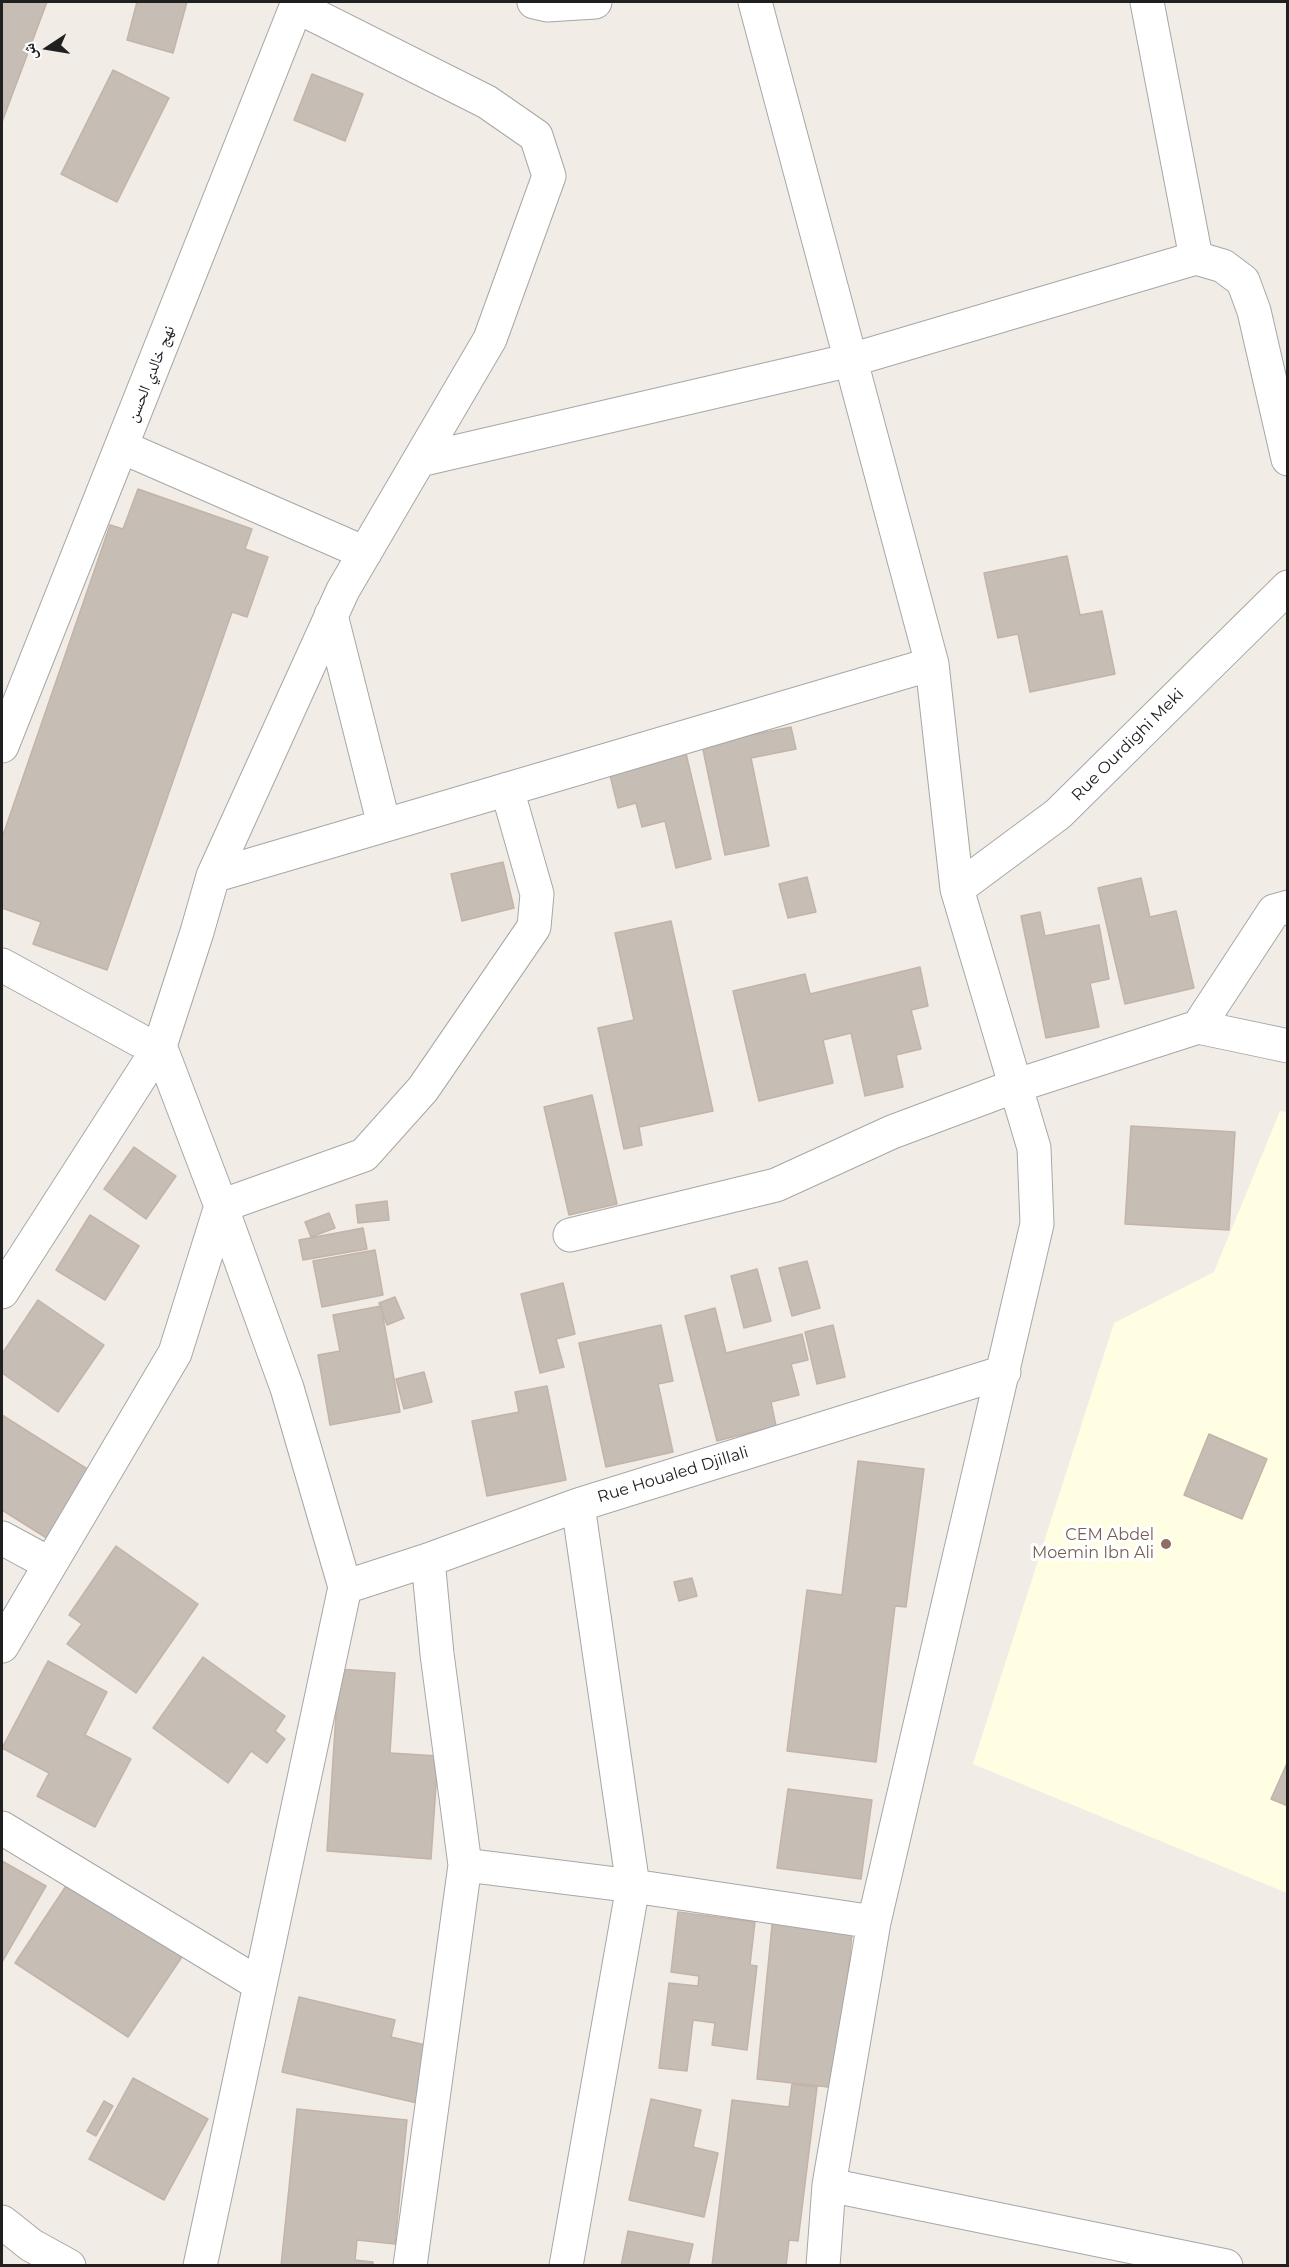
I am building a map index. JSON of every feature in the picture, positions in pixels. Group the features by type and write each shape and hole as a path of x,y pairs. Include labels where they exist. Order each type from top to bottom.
{"street":[{"path":"534,2 547,5 595,2"},
{"path":"754,2 932,664 957,889 1034,1148 1037,1224 874,1922 829,2185 823,2265"},
{"path":"1147,2 1196,258"},
{"path":"2,1292 149,1043 197,932 213,876 343,590 490,339 549,176 536,136 488,102 297,4"},
{"name":"نهج خالدي الحسن","path":"2,746 297,4"},
{"path":"420,459 851,360 1196,258 1223,266 1243,281 1254,311 1287,459"},
{"path":"122,447 365,553"},
{"name":"Rue Ourdighi Meki","path":"957,889 1058,814 1287,587"},
{"path":"331,615 384,825"},
{"path":"213,876 932,664"},
{"path":"221,1206 364,1155 423,1089 534,927 537,894 507,789"},
{"path":"1198,1027 1274,911 1287,907"},
{"path":"2,965 149,1043 221,1206 287,1388 345,1587 200,2265"},
{"path":"570,1235 776,1185 892,1132 1015,1086 1198,1027 1287,1046"},
{"path":"2,1646 175,1353 221,1206"},
{"name":"Rue Houaled Djillali","path":"345,1587 428,1560 578,1505 1004,1372"},
{"path":"566,2265 633,1886 578,1505"},
{"path":"2,1538 50,1564"},
{"path":"410,2265 465,1865 437,1654 428,1560"},
{"path":"2,1828 260,1984"},
{"path":"465,1865 633,1886 874,1922"},
{"path":"829,2185 1105,2254 1226,2265"},
{"path":"2,2222 22,2255 69,2265"}],"shaded area":[{"name":"CEM Abdel Moemin Ibn Ali","path":"1280,1111 1287,1112 1287,1893 973,1764 1114,1323 1214,1272"}],"building":[{"path":"2,2 47,2 2,122"},
{"path":"137,2 187,2 173,53 127,40"},
{"path":"113,70 169,98 117,202 61,174"},
{"path":"312,74 363,94 345,141 294,120"},
{"path":"138,489 252,529 245,549 268,557 247,617 232,612 107,970 33,944 41,922 2,908 2,838 110,525 123,529"},
{"path":"1067,556 1080,615 1102,611 1115,674 1030,692 1018,634 998,638 984,573"},
{"path":"791,727 796,749 751,758 769,846 725,855 702,745"},
{"path":"685,749 711,859 676,868 665,821 642,827 636,803 618,808 608,767"},
{"path":"503,862 514,908 462,921 451,874"},
{"path":"807,877 816,912 788,918 779,884"},
{"path":"1141,878 1150,917 1176,911 1194,988 1125,1004 1098,888"},
{"path":"1040,912 1045,936 1099,925 1109,979 1090,983 1099,1027 1046,1038 1021,916"},
{"path":"671,921 713,1111 639,1127 642,1145 624,1149 598,1028 634,1020 615,933"},
{"path":"920,967 928,1006 911,1010 921,1049 896,1055 903,1087 865,1096 851,1033 823,1040 833,1083 759,1101 733,991 805,974 810,994"},
{"path":"592,1095 617,1204 569,1215 544,1107"},
{"path":"1131,1126 1235,1132 1229,1230 1125,1224"},
{"path":"134,1147 176,1176 146,1219 104,1189"},
{"path":"387,1201 389,1220 358,1223 356,1205"},
{"path":"329,1213 335,1228 311,1237 305,1222"},
{"path":"90,1215 139,1246 105,1300 56,1270"},
{"path":"363,1228 367,1249 303,1260 299,1240"},
{"path":"375,1250 383,1295 322,1307 313,1261"},
{"path":"807,1261 820,1308 792,1316 779,1268"},
{"path":"757,1269 771,1321 744,1328 731,1276"},
{"path":"563,1283 575,1334 556,1339 564,1367 540,1373 521,1294"},
{"path":"395,1297 404,1318 387,1325 379,1303"},
{"path":"38,1300 104,1345 58,1412 2,1373 2,1354"},
{"path":"381,1306 400,1412 330,1425 318,1355 340,1351 333,1315"},
{"path":"715,1308 726,1353 802,1334 808,1360 791,1364 799,1395 771,1402 776,1426 717,1441 685,1316"},
{"path":"661,1325 673,1381 658,1384 673,1452 606,1467 579,1343"},
{"path":"833,1325 845,1377 817,1384 805,1332"},
{"path":"424,1372 432,1402 404,1409 396,1379"},
{"path":"547,1386 566,1480 487,1496 472,1421 519,1412 515,1392"},
{"path":"2,1415 103,1479 61,1547 2,1510"},
{"path":"1209,1434 1267,1459 1242,1519 1184,1495"},
{"path":"858,1461 924,1469 906,1607 895,1606 876,1762 787,1751 807,1590 842,1595"},
{"path":"116,1546 198,1604 136,1693 67,1644 82,1624 69,1615"},
{"path":"692,1578 697,1596 679,1601 674,1582"},
{"path":"203,1657 285,1716 275,1731 285,1739 267,1763 251,1751 228,1783 153,1728"},
{"path":"48,1661 107,1692 85,1735 131,1759 95,1827 37,1796 49,1773 2,1748"},
{"path":"339,1669 395,1673 390,1753 438,1756 431,1859 327,1851"},
{"path":"1288,1761 1288,1806 1271,1799"},
{"path":"788,1789 872,1800 861,1879 777,1868"},
{"path":"2,1861 46,1886 2,1962"},
{"path":"70,1880 188,1948 128,2037 15,1963"},
{"path":"678,1912 755,1922 750,1965 757,1966 747,2050 712,2045 715,2023 693,2020 687,2071 659,2068 669,1983 698,1986 699,1976 671,1972"},
{"path":"773,1915 853,1923 837,2088 757,2079"},
{"path":"299,1997 395,2020 391,2037 430,2046 417,2103 282,2072"},
{"path":"133,2078 208,2119 164,2200 89,2159"},
{"path":"792,2084 817,2087 798,2241 789,2240 786,2266 712,2266 732,2100 789,2107"},
{"path":"651,2099 701,2110 693,2147 718,2153 704,2217 629,2200"},
{"path":"104,2101 113,2106 96,2136 87,2131"},
{"path":"297,2109 407,2120 395,2244 357,2240 355,2260 373,2262 373,2266 281,2266"},
{"path":"628,2231 693,2244 688,2266 621,2266"}],"place":[{"name":"CEM Abdel Moemin Ibn Ali","path":"1166,1544"}]}
